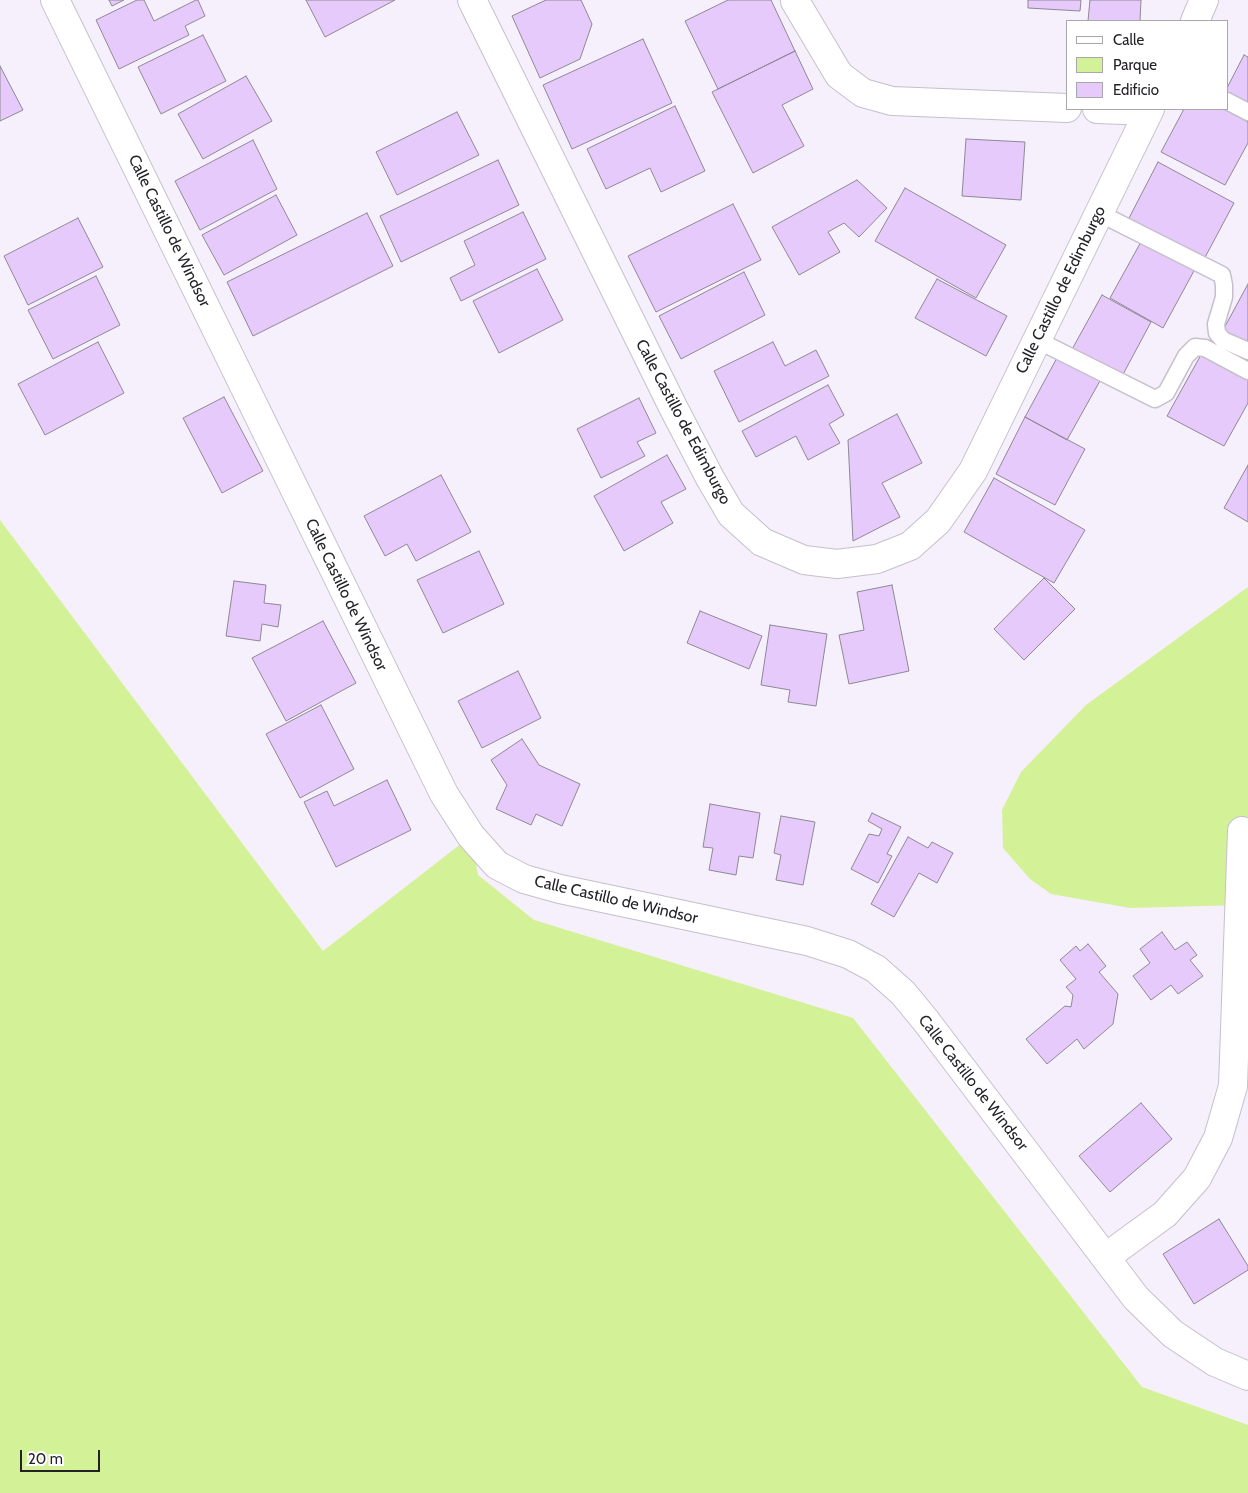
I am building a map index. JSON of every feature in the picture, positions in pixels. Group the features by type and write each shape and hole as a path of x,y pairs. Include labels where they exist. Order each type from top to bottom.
{"street":[{"name":"Calle Castillo de Windsor","path":"55,0 444,794 471,836 497,865 524,879 560,889 807,941 848,954 876,969 902,993 926,1021 1136,1298 1173,1334 1215,1362 1248,1376"},
{"name":"Calle Castillo de Edimburgo","path":"472,0 705,469 732,514 762,542 804,560 837,564 877,559 910,546 938,521 973,471 1149,110"},
{"path":"1195,20 1204,0"},
{"path":"795,1 840,75 863,93 892,101 1066,108"},
{"path":"1106,1257 1165,1214 1197,1178 1218,1138 1232,1086 1242,831"}],"lane":[{"path":"1228,102 1248,112"},
{"path":"1099,213 1222,276 1224,297 1216,324 1217,333 1223,340 1248,351"},
{"path":"1037,340 1154,399 1166,393 1186,356 1195,347 1205,348 1248,371"}],"green space":[{"path":"0,520 323,951 471,836 478,875 534,920 853,1018 1142,1387 1248,1425 1248,1493 0,1493"},
{"path":"1248,587 1248,831 1240,905 1130,908 1051,894 1030,879 1003,848 1002,810 1021,772 1086,705"}],"building":[{"path":"109,0 124,0 112,6"},
{"path":"137,0 144,0 154,21 196,0 198,0 205,16 185,26 189,35 119,69 96,20"},
{"path":"306,0 395,0 325,37"},
{"path":"546,0 581,0 592,24 580,59 540,78 512,16"},
{"path":"728,0 771,0 795,51 718,89 685,21"},
{"path":"1028,0 1081,0 1080,11 1028,8"},
{"path":"1090,0 1141,0 1140,20 1088,20"},
{"path":"203,35 226,81 161,114 138,67"},
{"path":"643,39 672,103 572,149 543,85"},
{"path":"795,51 813,89 782,105 804,146 753,173 712,92"},
{"path":"1244,55 1248,57 1248,111 1228,101 1228,86"},
{"path":"0,66 23,110 0,121"},
{"path":"246,76 272,121 203,159 178,114"},
{"path":"675,106 705,171 661,192 650,168 606,189 587,149"},
{"path":"1183,110 1226,110 1248,122 1248,143 1225,185 1161,152"},
{"path":"457,112 479,155 397,195 376,152"},
{"path":"966,139 1025,142 1021,200 962,196"},
{"path":"253,140 277,189 200,230 175,181"},
{"path":"498,160 519,205 401,262 380,216"},
{"path":"1158,162 1234,203 1202,263 1127,222"},
{"path":"857,180 887,208 859,237 844,223 828,232 840,252 799,275 772,227"},
{"path":"905,188 1006,245 976,298 875,241"},
{"path":"276,195 297,235 224,275 202,235"},
{"path":"733,204 761,260 656,312 628,256"},
{"path":"523,212 546,259 461,301 450,278 475,265 464,241"},
{"path":"367,213 393,266 253,336 227,282"},
{"path":"78,218 103,267 28,305 4,256"},
{"path":"1142,240 1195,269 1163,328 1110,298"},
{"path":"537,269 563,320 499,353 473,301"},
{"path":"744,272 765,315 681,359 659,316"},
{"path":"96,276 120,325 53,359 28,310"},
{"path":"937,279 1007,316 986,356 915,318"},
{"path":"1248,284 1248,346 1222,332"},
{"path":"1102,295 1151,322 1120,380 1070,353"},
{"path":"98,342 124,393 45,435 18,384"},
{"path":"773,342 785,366 816,350 829,376 739,422 714,371"},
{"path":"1202,353 1248,378 1248,403 1224,446 1167,416"},
{"path":"1058,356 1101,379 1067,440 1025,417"},
{"path":"828,385 844,415 829,424 840,443 808,460 796,436 756,457 742,431"},
{"path":"224,397 263,471 222,493 183,418"},
{"path":"639,398 656,433 637,442 645,456 601,478 577,429"},
{"path":"897,414 922,463 882,483 900,517 853,541 848,440"},
{"path":"1025,417 1085,449 1055,505 996,474"},
{"path":"667,455 686,489 661,502 673,523 624,551 594,496"},
{"path":"1248,465 1248,522 1224,508"},
{"path":"441,475 471,532 416,561 407,544 385,556 364,516"},
{"path":"994,478 1085,530 1054,583 964,532"},
{"path":"479,551 504,604 443,633 417,580"},
{"path":"1044,578 1075,609 1024,660 994,629"},
{"path":"234,581 266,585 264,603 281,605 278,627 262,624 260,641 226,636"},
{"path":"892,585 909,671 849,684 839,635 864,630 857,592"},
{"path":"700,611 762,636 749,669 687,643"},
{"path":"323,621 356,683 286,721 252,658"},
{"path":"770,625 827,634 816,706 788,702 790,690 761,685"},
{"path":"518,671 541,718 482,748 458,701"},
{"path":"321,705 354,769 300,798 266,734"},
{"path":"522,739 539,765 580,784 562,826 536,814 531,825 496,809 507,785 491,760"},
{"path":"387,780 411,830 336,867 304,802 327,791 334,806"},
{"path":"710,804 760,813 753,858 739,856 736,875 709,870 713,848 703,847"},
{"path":"872,813 901,827 887,854 892,856 878,883 851,869 869,834 879,836 882,829 868,821"},
{"path":"781,816 815,822 803,885 776,880 781,855 774,853"},
{"path":"908,837 928,848 932,842 953,853 937,883 919,873 894,917 871,904"},
{"path":"1162,932 1175,950 1187,942 1197,955 1190,960 1203,976 1178,994 1171,985 1151,1000 1133,976 1150,963 1140,949"},
{"path":"1088,944 1106,966 1099,972 1118,994 1113,1024 1084,1049 1077,1039 1047,1064 1026,1039 1065,1006 1071,1007 1073,995 1066,987 1076,979 1060,960 1076,946 1080,951"},
{"path":"1141,1103 1172,1139 1110,1192 1079,1156"},
{"path":"1219,1219 1248,1266 1248,1270 1194,1304 1163,1254"}]}
